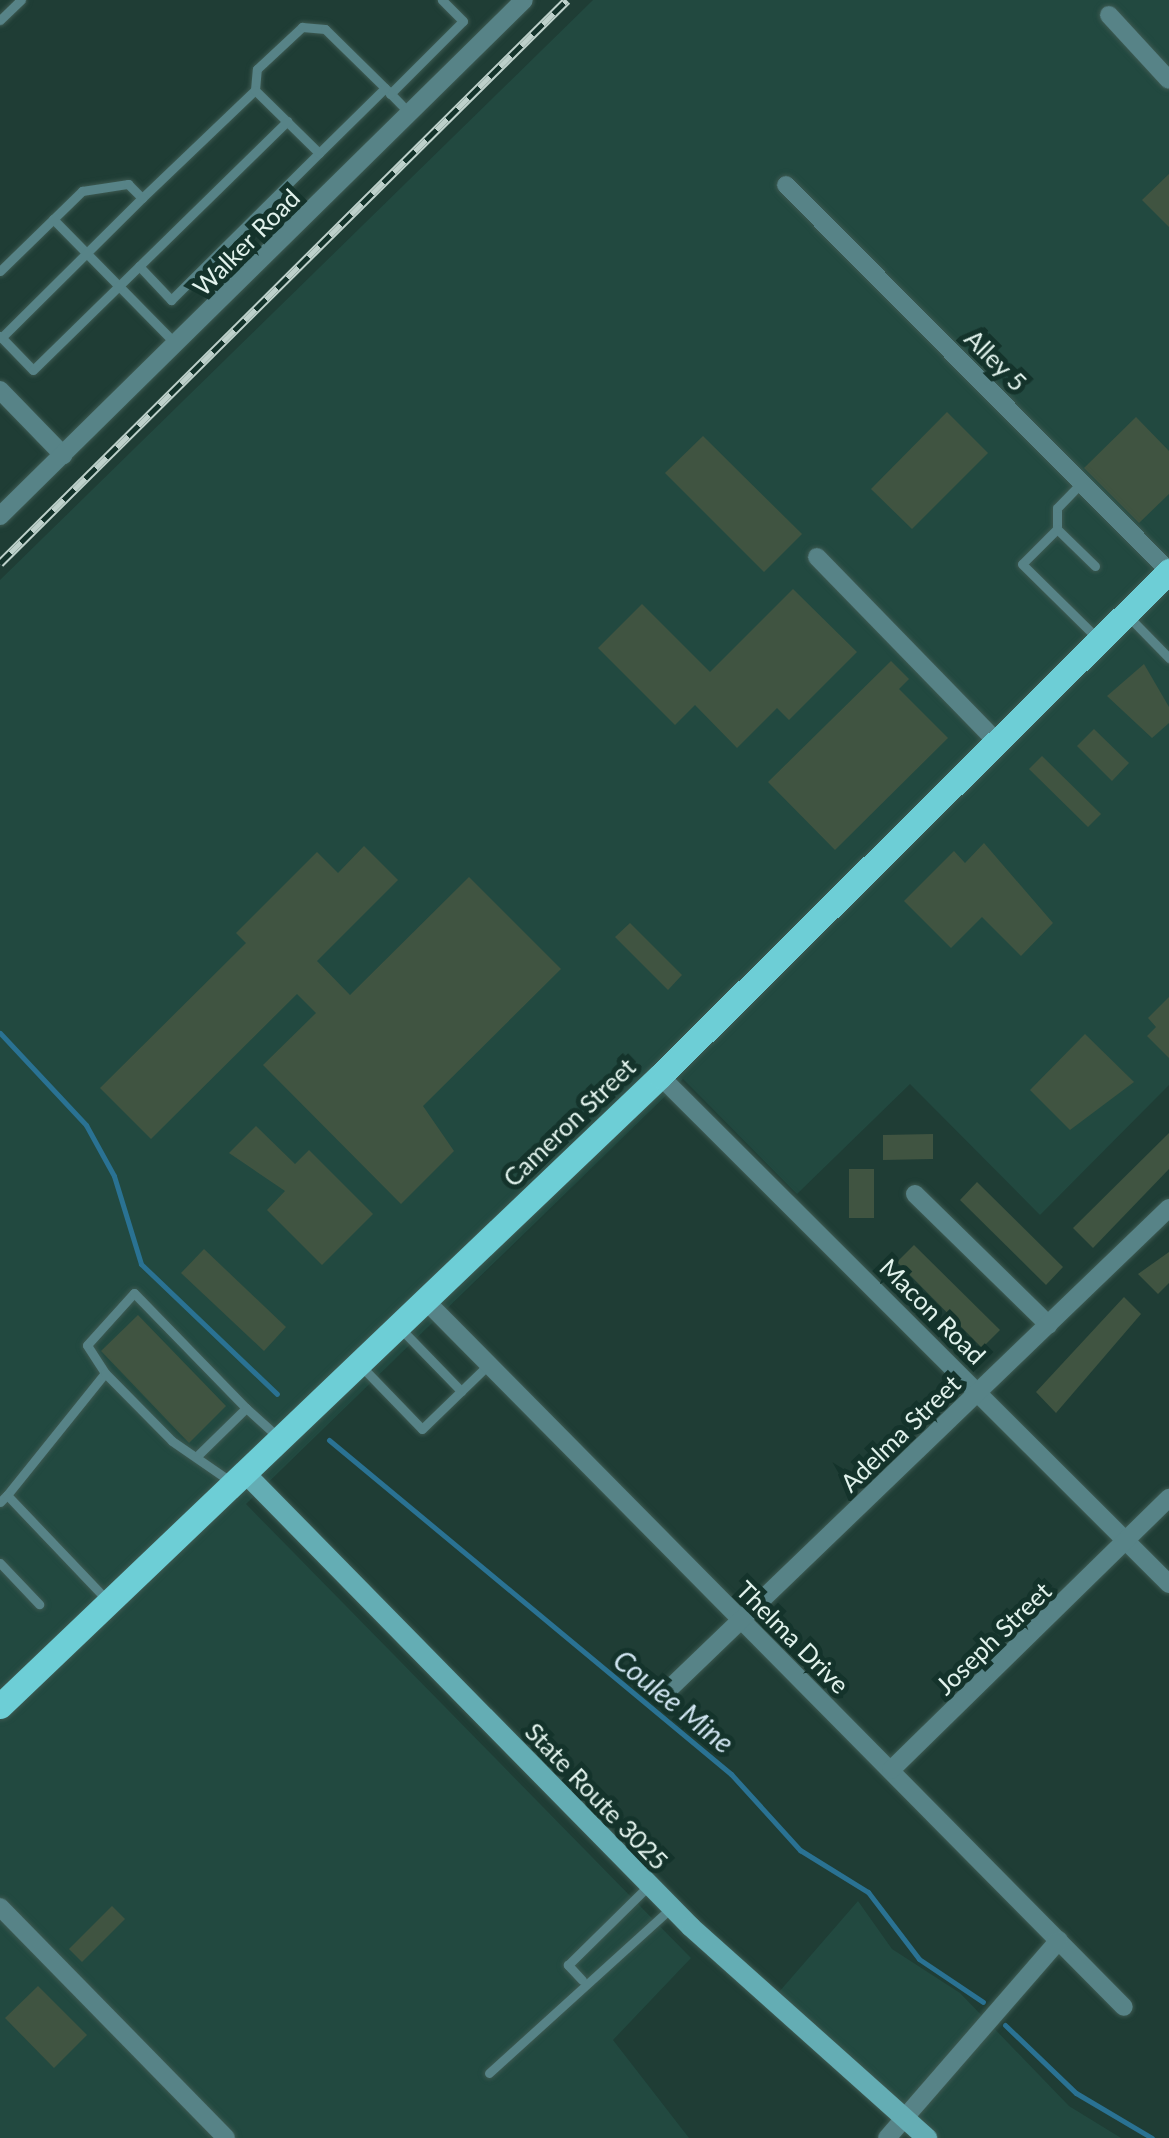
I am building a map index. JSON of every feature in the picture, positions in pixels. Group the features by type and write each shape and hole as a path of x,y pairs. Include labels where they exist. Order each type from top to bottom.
{"main road":[{"name":"Cameron Street","path":"0,1706 660,1076 1169,571"},
{"name":"State Route 3025","path":"241,1479 672,1908 927,2138"}],"street":[{"name":"Walker Road","path":"0,516 524,0"},
{"path":"1109,15 1169,80"},
{"name":"Alley 5","path":"786,185 1169,571"},
{"path":"0,390 63,455"},
{"path":"817,557 998,743"},
{"name":"Macon Road","path":"660,1076 1169,1584"},
{"path":"915,1194 1049,1326"},
{"name":"Adelma Street","path":"666,1692 1169,1208"},
{"name":"Thelma Drive","path":"427,1302 1124,2007"},
{"name":"Joseph Street","path":"891,1770 1129,1542 1169,1498"},
{"path":"0,1908 226,2138"},
{"path":"887,2138 1059,1940"}],"lane":[{"path":"0,20 20,0"},
{"path":"139,266 171,300 319,153 463,21 442,0"},
{"path":"287,121 33,370 1,337 255,90 256,70 302,27 316,26 410,114"},
{"path":"255,90 319,153"},
{"path":"0,271 82,191 128,184 142,198"},
{"path":"53,219 177,344"},
{"path":"1082,483 1057,508 1057,529 1022,564 1099,640"},
{"path":"1057,529 1096,566"},
{"path":"1126,614 1169,658"},
{"path":"241,1479 196,1457 105,1373 87,1344 134,1293 282,1440"},
{"path":"399,1328 461,1391"},
{"path":"360,1365 422,1429 489,1364"},
{"path":"105,1373 4,1499 110,1602"},
{"path":"196,1457 246,1408"},
{"path":"0,1564 39,1604"},
{"path":"582,1980 568,1965 649,1885"},
{"path":"488,2074 582,1980 612,1966 672,1908"}],"shaded area":[{"path":"593,0 1169,0 1169,1085 1040,1215 910,1084 797,1194 683,1079 246,1504 691,1958 613,2040 689,2138 0,2138 0,580"},
{"path":"858,1901 892,1949 960,1993 1069,2106 1121,2138 922,2138 779,1992"}],"building":[{"path":"1169,174 1169,227 1142,200"},
{"path":"947,412 988,453 912,529 871,489"},
{"path":"1136,417 1169,451 1169,494 1139,523 1084,468"},
{"path":"703,436 802,534 764,572 665,473"},
{"path":"793,589 857,652 789,720 777,708 737,748 695,705 675,725 598,648 642,604 710,672"},
{"path":"891,661 909,679 899,689 948,738 835,850 768,782"},
{"path":"1144,664 1169,707 1169,723 1152,738 1107,696"},
{"path":"1094,729 1129,763 1112,781 1077,746"},
{"path":"1042,756 1101,814 1088,827 1029,769"},
{"path":"984,843 1053,923 1021,956 982,917 951,948 904,901 954,851 965,863"},
{"path":"364,846 398,880 317,961 350,995 469,877 561,969 423,1106 454,1151 401,1204 263,1065 316,1013 297,994 151,1139 100,1088 246,943 236,933 317,852 338,873"},
{"path":"630,923 682,975 668,990 615,937"},
{"path":"1169,997 1169,1058 1147,1036 1156,1027 1148,1018"},
{"path":"1085,1034 1134,1082 1070,1130 1030,1090"},
{"path":"256,1126 295,1164 309,1150 373,1214 322,1265 267,1210 285,1191 229,1153"},
{"path":"1169,1133 1169,1169 1093,1248 1073,1228"},
{"path":"933,1134 933,1159 883,1160 883,1135"},
{"path":"849,1169 874,1169 874,1218 849,1218"},
{"path":"977,1182 1063,1267 1046,1285 960,1200"},
{"path":"914,1245 1000,1330 982,1348 897,1262"},
{"path":"204,1249 286,1327 264,1351 181,1273"},
{"path":"1169,1252 1169,1283 1158,1294 1138,1274"},
{"path":"1124,1297 1141,1314 1056,1413 1036,1392"},
{"path":"138,1315 226,1406 189,1443 101,1351"},
{"path":"112,1906 125,1919 82,1962 69,1949"},
{"path":"38,1986 87,2035 54,2068 5,2018"}],"waterway":[{"name":"Coulee Mine","path":"0,1033 86,1125 114,1176 141,1264 277,1394"},
{"name":"Coulee Mine","path":"329,1440 731,1774 800,1850 868,1892 919,1959 983,2002"},
{"name":"Coulee Mine","path":"1005,2025 1076,2093 1152,2138"}],"railway":[{"path":"0,563 567,0"}]}
